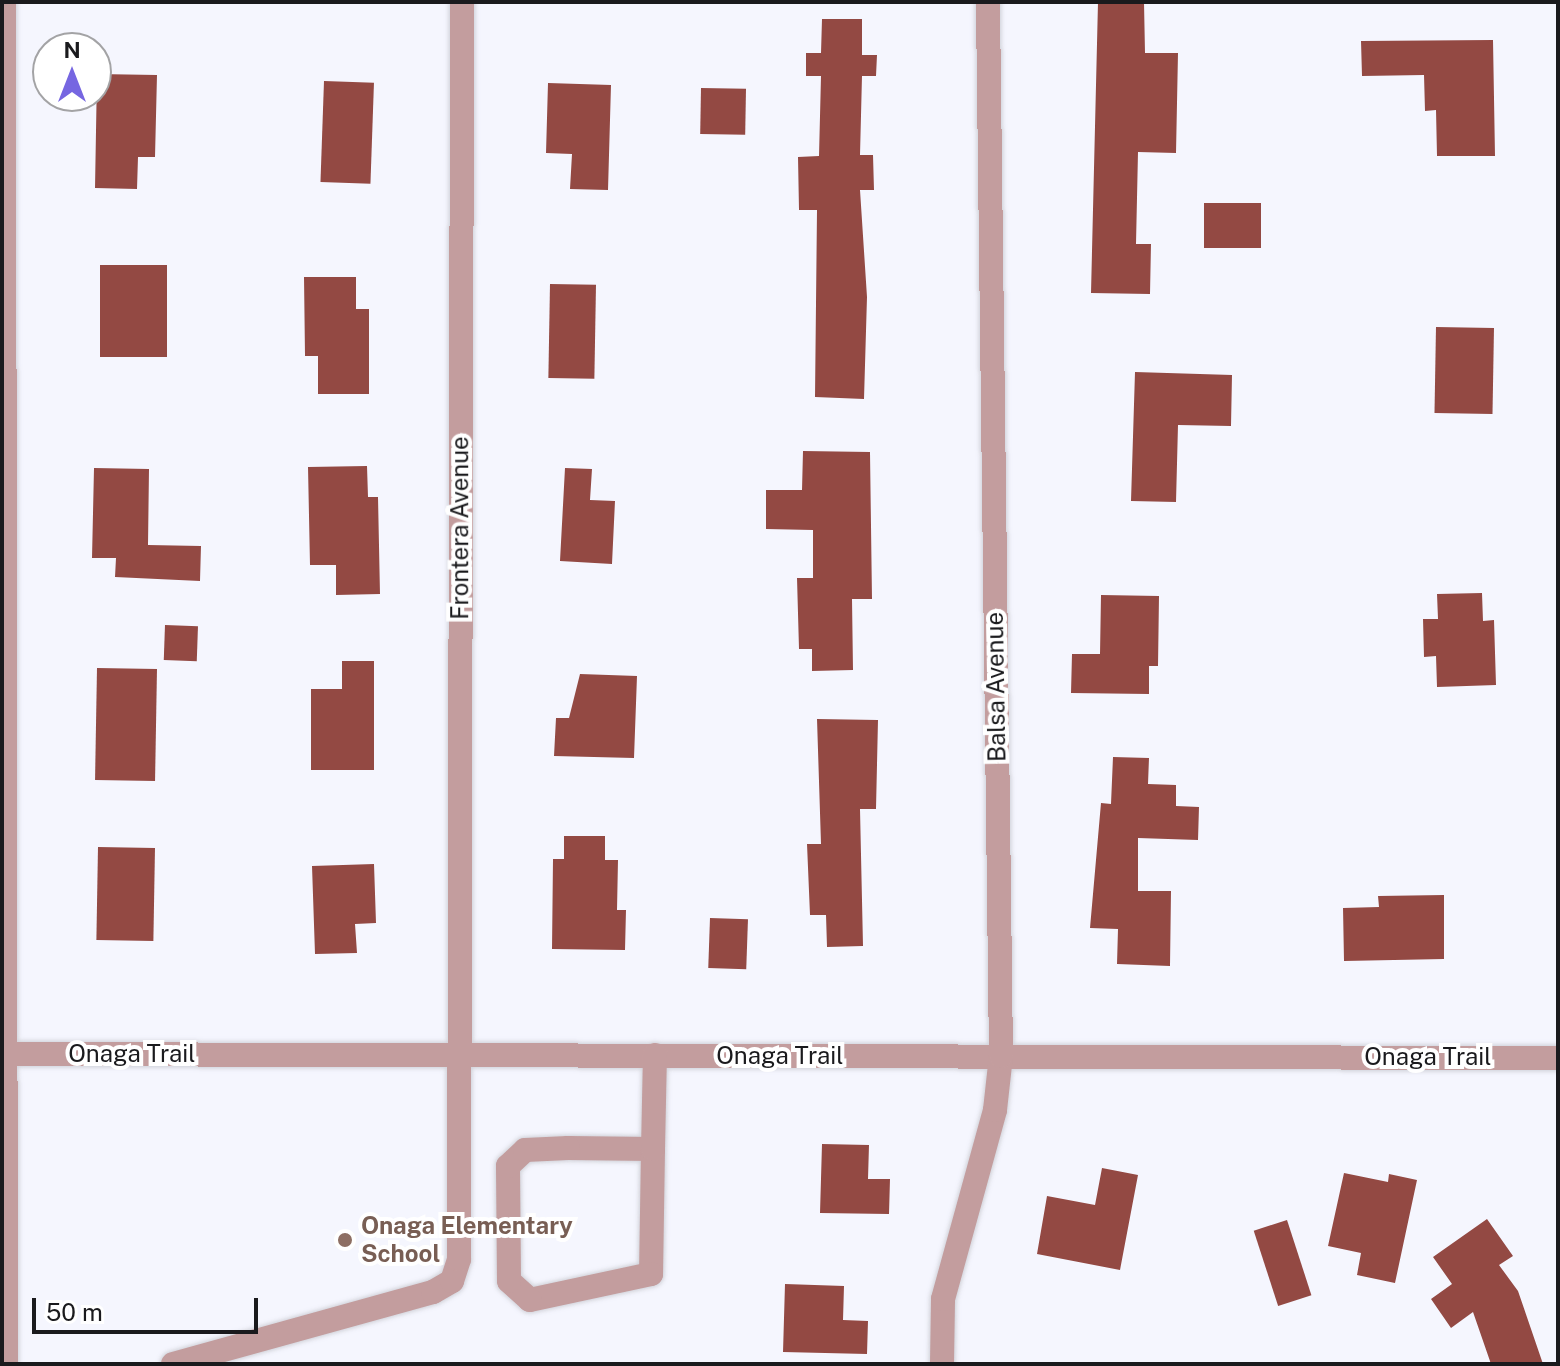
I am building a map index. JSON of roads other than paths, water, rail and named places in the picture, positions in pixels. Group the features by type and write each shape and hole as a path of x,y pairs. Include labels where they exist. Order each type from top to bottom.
{"street":[{"path":"4,2 6,1364"},
{"name":"Frontera Avenue","path":"173,1364 433,1292 452,1281 461,1233 462,2"},
{"name":"Balsa Avenue","path":"942,1364 943,1299 995,1110 1001,1056 988,2"},
{"name":"Onaga Trail","path":"4,1054 1558,1058"},
{"path":"653,1149 535,1148 510,1159 509,1281 520,1297 542,1302 651,1274 655,1055"}],"place":[{"name":"Onaga Elementary School","path":"345,1240"}]}
